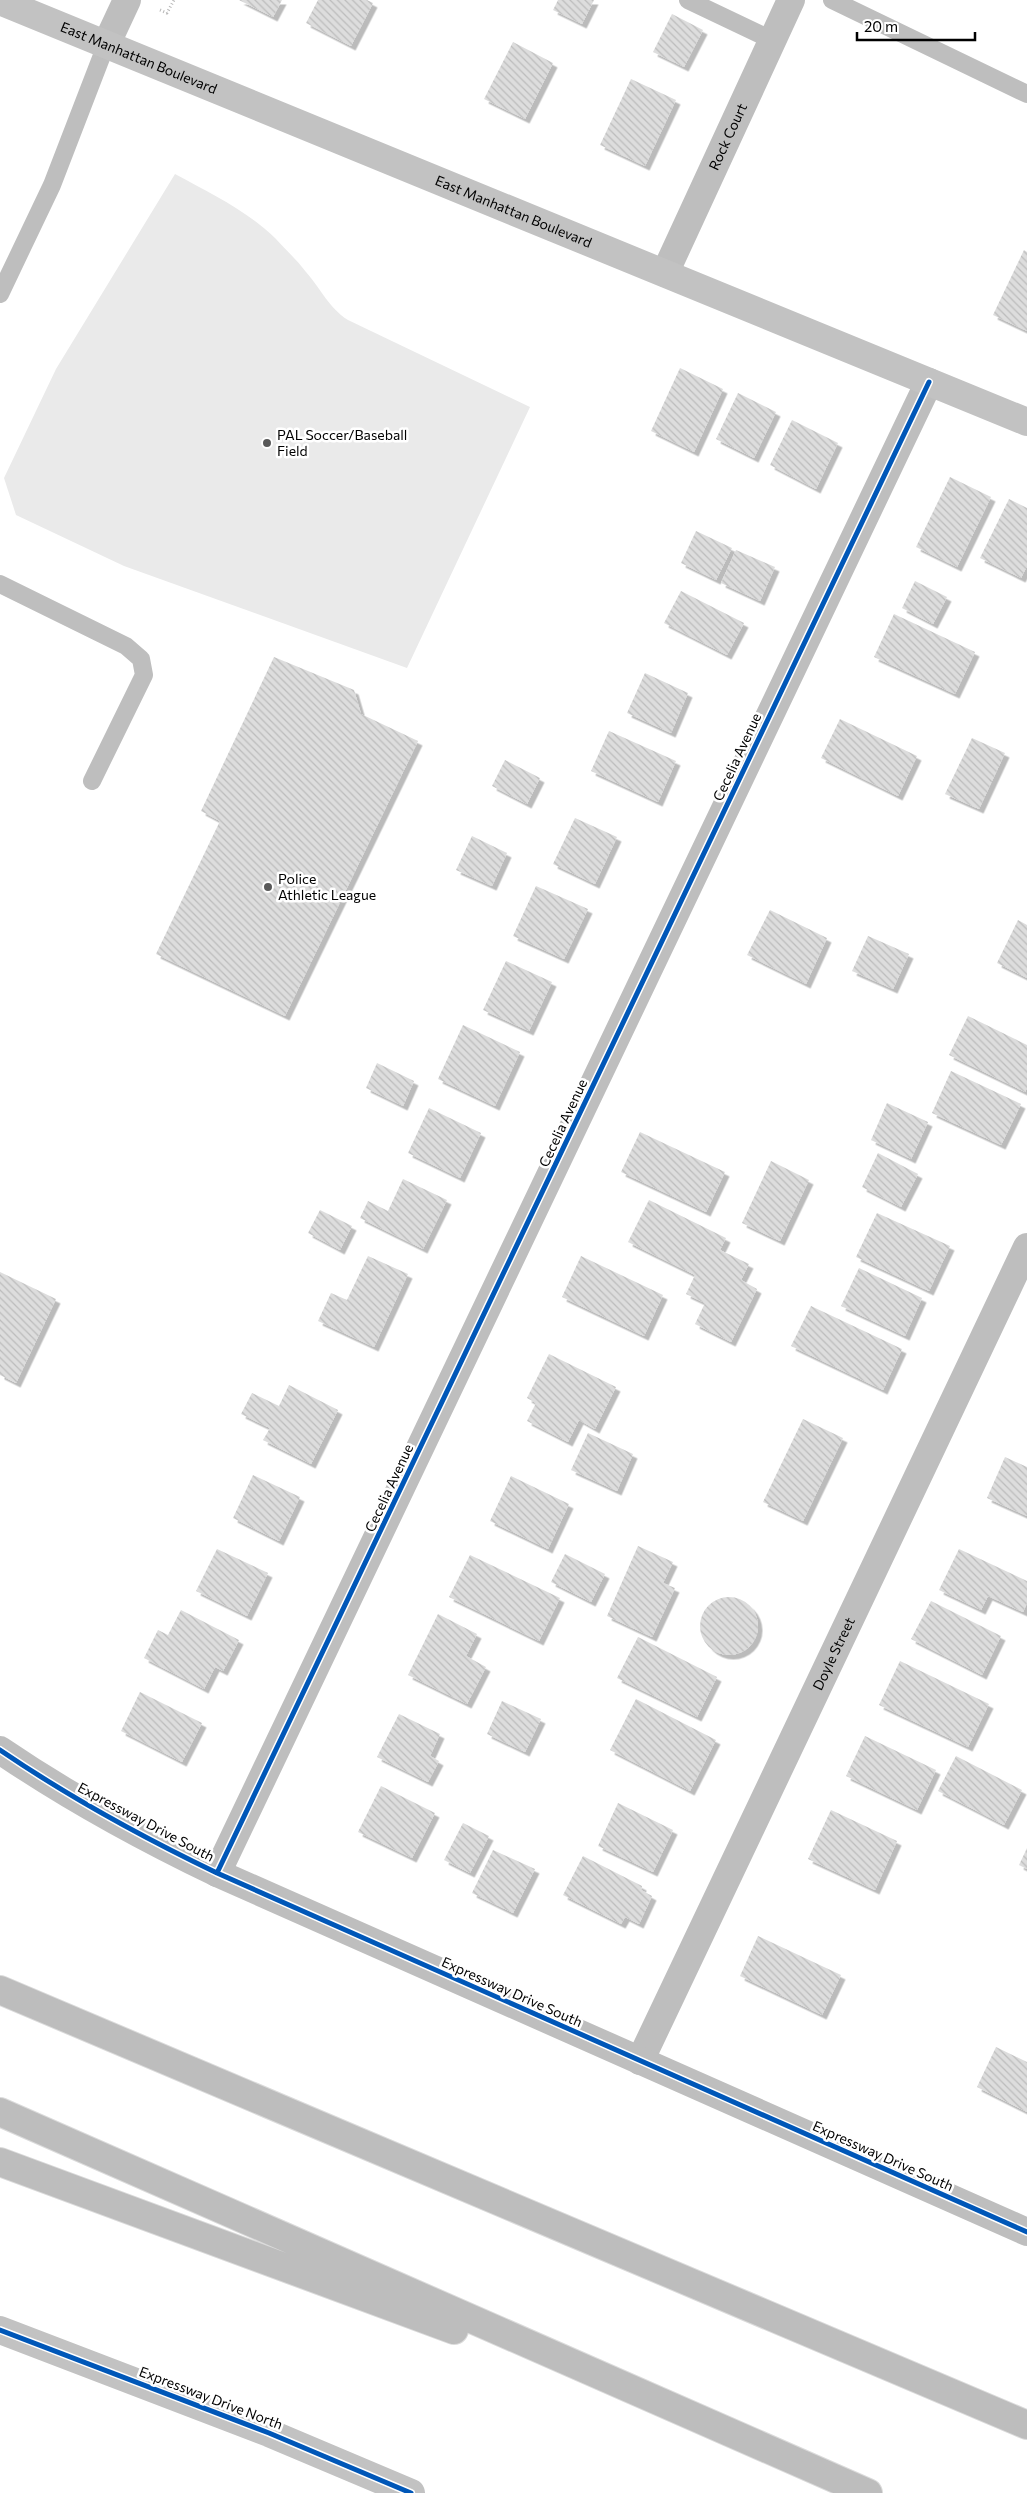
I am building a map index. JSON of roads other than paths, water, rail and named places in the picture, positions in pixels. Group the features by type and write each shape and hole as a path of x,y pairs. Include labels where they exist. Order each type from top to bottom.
{"highway":[{"path":"0,1990 1027,2425"},
{"path":"0,2112 868,2493"},
{"path":"0,2162 721,2428"}],"main road":[{"name":"East Manhattan Boulevard","path":"0,1 1027,422"},
{"name":"Expressway Drive North","path":"0,2330 270,2433 411,2493"}],"street":[{"path":"106,45 127,0"},
{"name":"Rock Court","path":"664,273 791,0"},
{"name":"Cecelia Avenue","path":"217,1873 929,382"},
{"name":"Doyle Street","path":"640,2061 1027,1247"},
{"name":"Expressway Drive South","path":"0,1750 39,1777 115,1821 217,1873 1027,2232"}],"lane":[{"path":"688,0 772,40"},
{"path":"832,0 1027,94"},
{"path":"0,294 52,185 106,45"},
{"path":"0,584 126,646 141,659 144,675 92,781"}],"place":[{"name":"PAL Soccer/Baseball Field","path":"267,443"},
{"name":"Police Athletic League","path":"268,887"}]}
